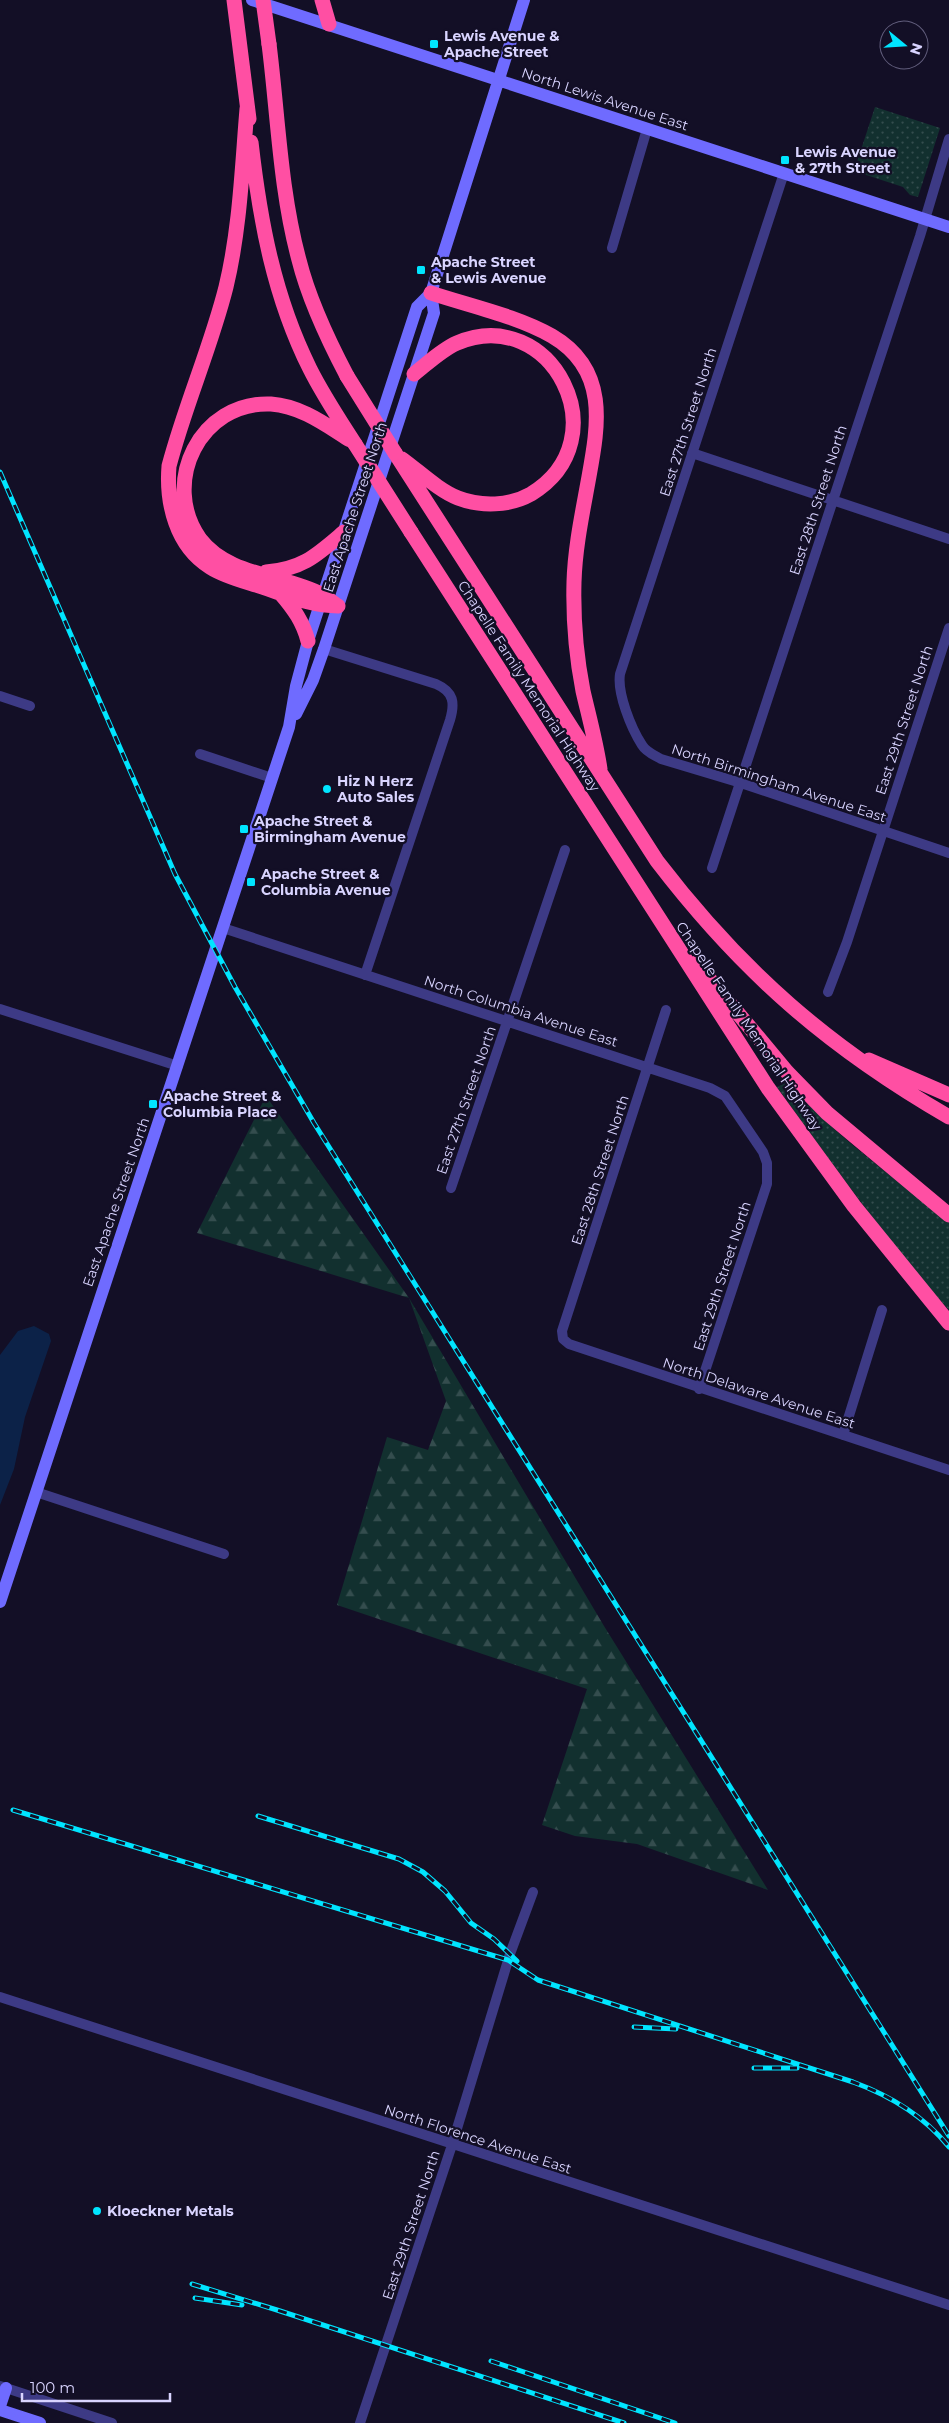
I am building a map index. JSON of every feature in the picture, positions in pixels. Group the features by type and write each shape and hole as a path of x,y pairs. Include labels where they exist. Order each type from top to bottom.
{"highway":[{"name":"Chapelle Family Memorial Highway","path":"234,0 240,34 259,206 270,261 300,346 331,419 355,444 768,1088 825,1169 880,1240 949,1323"},
{"name":"Chapelle Family Memorial Highway","path":"263,0 285,183 298,259 318,318 347,376 420,494 657,861 700,916 754,974 838,1046 890,1083 949,1117"},
{"path":"322,0 329,24"},
{"path":"247,109 238,213 226,286 173,452 168,478 169,498 179,531 192,551 202,561 226,575 280,593 338,606"},
{"path":"431,293 531,326 554,337 576,357 591,382 597,405 597,428 576,557 574,610 578,663 595,736 601,775"},
{"path":"395,454 458,498 476,503 508,503 529,495 548,482 563,462 573,432 574,410 565,384 550,363 528,346 508,339 477,338 457,344 414,374"},
{"path":"322,601 225,560 208,548 196,532 188,515 184,498 184,479 190,454 198,440 215,423 232,412 252,406 284,406 314,417 331,419"},
{"path":"259,573 285,571 304,563 319,554 344,532"},
{"path":"280,593 296,611 305,628 308,642"},
{"path":"652,909 801,1088 827,1113 949,1215"},
{"path":"838,1046 949,1095"},
{"path":"880,1240 949,1332"}],"main road":[{"name":"North Lewis Avenue East","path":"252,0 949,227"},
{"name":"East Apache Street North","path":"0,1602 289,727 313,680 324,649 434,313 431,293 524,0"},
{"name":"East Apache Street North","path":"289,727 296,686 308,642 417,307 431,293"},
{"path":"3,2387 0,2408 40,2423"}],"street":[{"path":"612,248 647,129"},
{"name":"East 28th Street North","path":"712,868 925,219 949,139"},
{"name":"East 27th Street North","path":"619,681 784,173"},
{"path":"692,453 949,539"},
{"name":"East 29th Street North","path":"828,992 949,628"},
{"path":"324,649 436,684 448,690 453,702 450,720 365,975"},
{"name":"North Birmingham Avenue East","path":"619,681 620,696 642,745 650,753 661,759 741,783 949,853"},
{"path":"0,696 30,706"},
{"path":"200,754 272,778"},
{"name":"East 27th Street North","path":"451,1188 565,850"},
{"name":"North Columbia Avenue East","path":"223,928 508,1020 710,1088 725,1096 763,1152 768,1172"},
{"path":"0,1008 178,1066"},
{"name":"East 28th Street North","path":"563,1338 562,1331 666,1010"},
{"name":"East 29th Street North","path":"699,1389 767,1184 768,1172"},
{"path":"843,1435 882,1310"},
{"name":"North Delaware Avenue East","path":"563,1338 569,1344 699,1389 949,1470"},
{"path":"36,1492 224,1554"},
{"name":"East 29th Street North","path":"360,2423 452,2145 510,1954 533,1892"},
{"name":"North Florence Avenue East","path":"0,1998 949,2306"},
{"path":"3,2387 112,2423"}],"green space":[{"path":"875,107 940,128 918,197 910,195 903,187 854,171"},
{"path":"787,1082 805,1102 845,1138 949,1223 949,1310 881,1229 777,1087"},
{"path":"266,1096 409,1298 197,1233"},
{"path":"409,1298 604,1626 768,1890 637,1844 575,1836 542,1825 587,1689 337,1605 387,1437 428,1450 446,1401"}],"water":[{"path":"34,1326 49,1334 51,1341 25,1417 14,1469 0,1505 0,1355 18,1331"}],"railway":[{"path":"0,472 175,874 235,987 314,1123 949,2136"},
{"path":"13,1810 508,1960 538,1980 853,2082 881,2094 906,2108 929,2126 949,2147"},
{"path":"258,1816 399,1859 423,1872 445,1891 471,1923 494,1939 517,1961"},
{"path":"634,2027 676,2029"},
{"path":"754,2068 797,2068"},
{"path":"192,2284 624,2423"},
{"path":"195,2298 242,2305"},
{"path":"491,2361 675,2423"}],"place":[{"name":"Lewis Avenue & Apache Street","path":"434,44"},
{"name":"Lewis Avenue & 27th Street","path":"785,160"},
{"name":"Apache Street & Lewis Avenue","path":"421,270"},
{"name":"Hiz N Herz Auto Sales","path":"327,789"},
{"name":"Apache Street & Birmingham Avenue","path":"244,829"},
{"name":"Apache Street & Columbia Avenue","path":"251,882"},
{"name":"Apache Street & Columbia Place","path":"153,1104"},
{"name":"Kloeckner Metals","path":"97,2211"}]}
